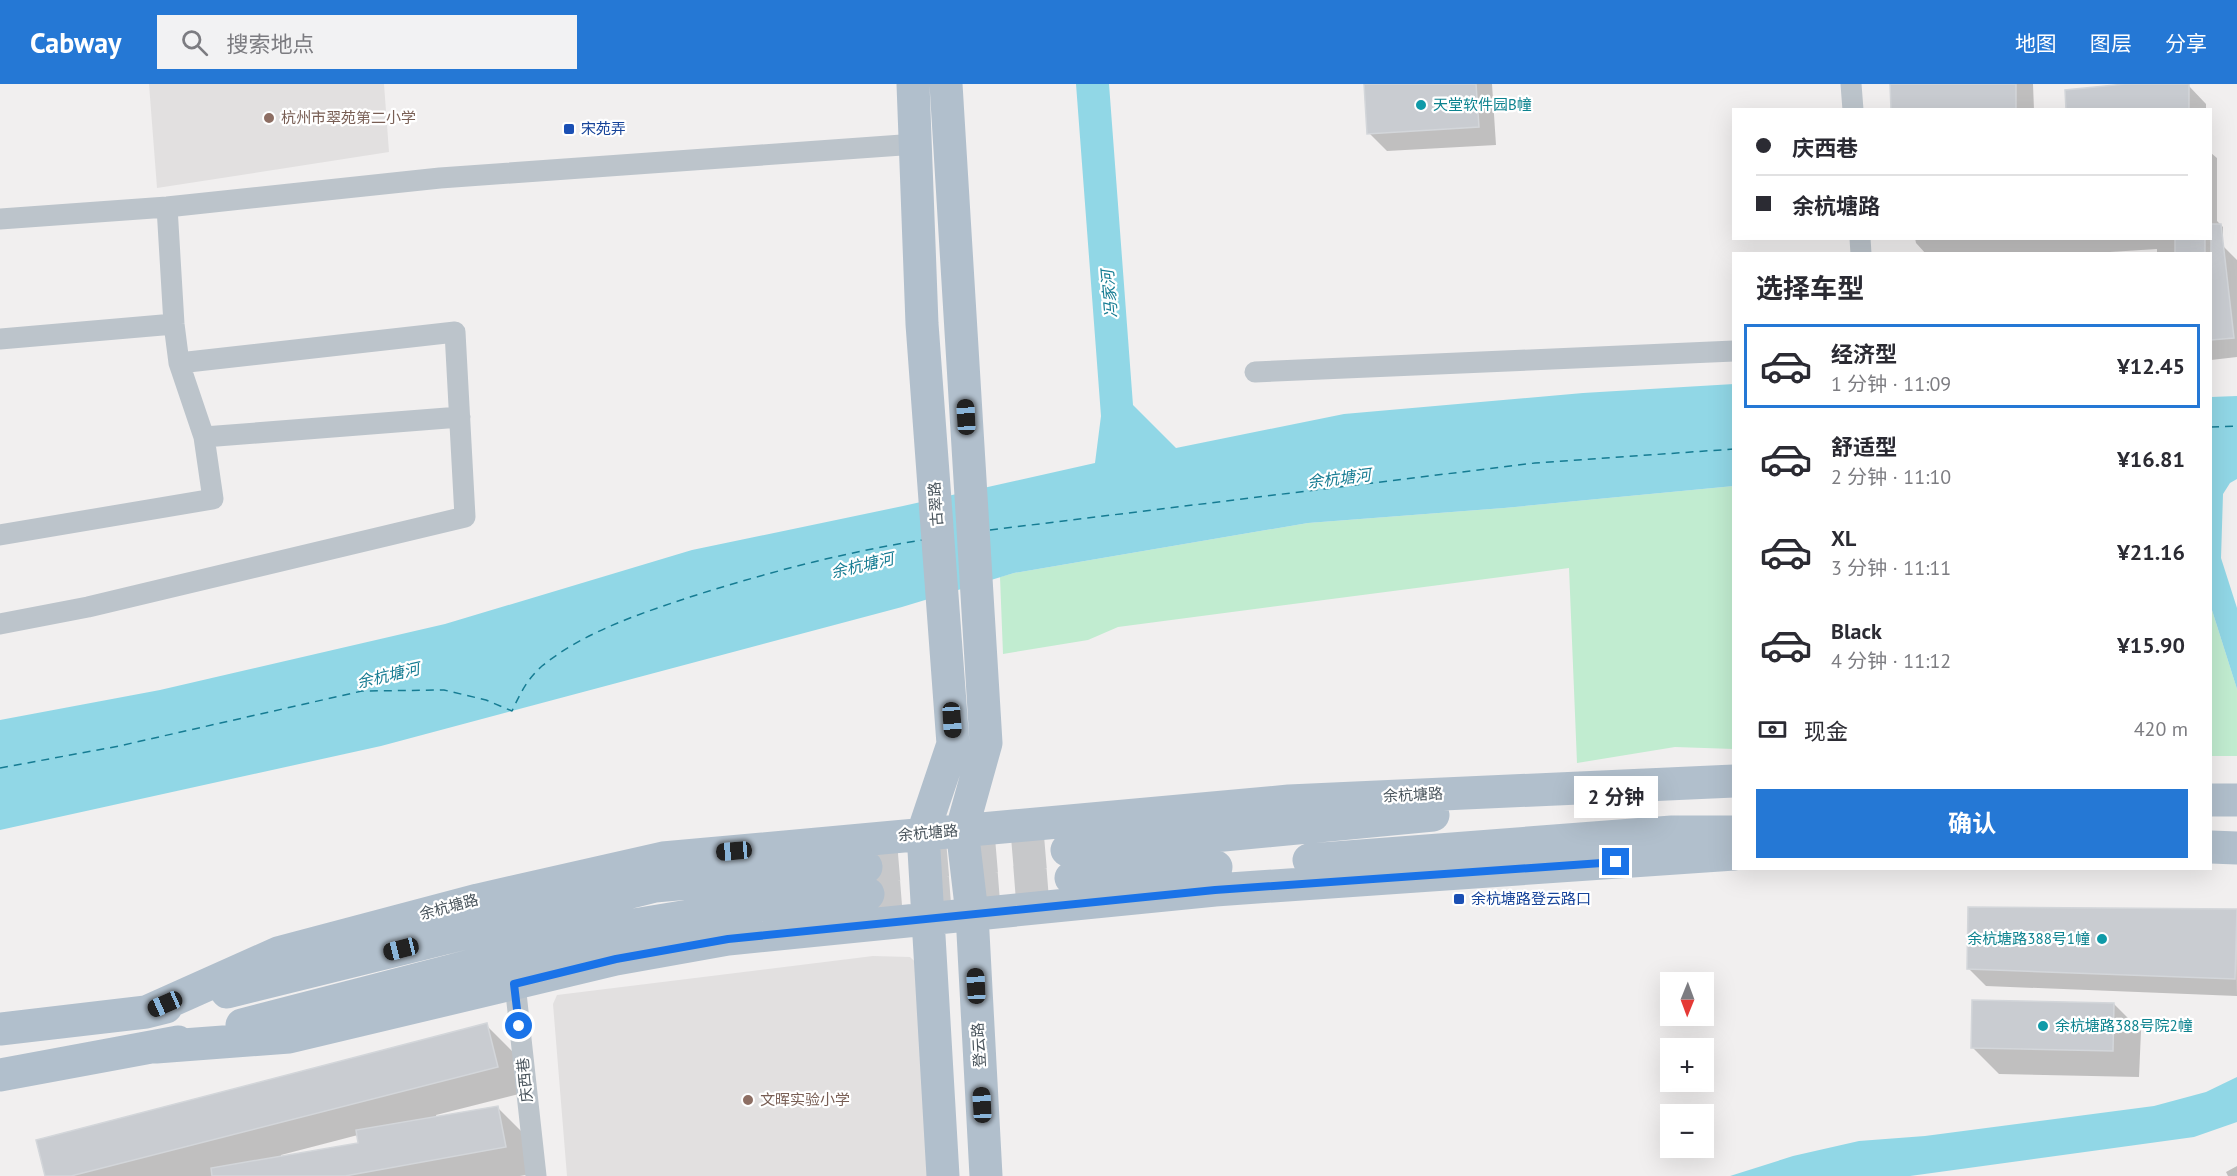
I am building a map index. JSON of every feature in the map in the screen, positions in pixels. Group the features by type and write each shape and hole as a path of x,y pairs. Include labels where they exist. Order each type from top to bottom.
{"main road":[{"name":"古翠路","path":"913,84 922,324 953,744 923,833 929,919"},
{"path":"946,84 986,743 962,829 972,914"},
{"name":"余杭塘路","path":"146,1012 278,953 477,900 663,858 1289,801 1732,782"},
{"path":"2212,800 2237,800"},
{"name":"余杭塘路","path":"1732,802 1467,811 1069,864 1672,832 1732,832"},
{"path":"2212,848 2237,848"},
{"name":"余杭塘路","path":"156,1047 289,1037 616,959 728,939 1215,890 1732,854"},
{"name":"余杭塘路","path":"0,1029 146,1012 655,886 867,881 742,907 616,928 156,1047 0,1075"},
{"name":"登云路","path":"972,914 986,1176"},
{"path":"929,919 943,1176"}],"street":[{"path":"1851,84 1853,108"},
{"path":"0,219 167,207 440,178 916,144"},
{"path":"0,535 213,500 204,437 180,363 174,324 167,207"},
{"path":"0,339 174,324"},
{"path":"0,624 88,607 465,517 455,332 180,363"},
{"path":"1255,372 1732,351"},
{"path":"204,437 460,417"},
{"name":"庆西巷","path":"514,984 536,1176"}],"shaded area":[{"name":"杭州市翠苑第二小学","path":"149,84 384,84 389,152 157,188"},
{"name":"文晖实验小学","path":"873,956 910,957 926,972 939,1176 567,1176 553,1004 557,995"}],"green space":[{"path":"1732,486 1732,749 1675,747 1577,763 1569,568 1118,627 1088,640 1003,654 1000,577 1308,523 1504,508"},
{"path":"2212,610 2237,689 2237,756 2212,756"}],"water":[{"path":"1076,84 1109,84 1133,405 1176,448 1344,414 1583,393 1732,384 1732,486 1504,508 1308,523 1014,573 902,607 381,746 0,830 0,720 160,690 445,624 692,550 1095,463 1101,416"},
{"path":"2237,396 2237,479 2230,483 2223,494 2221,558 2237,608 2237,689 2212,610 2212,397"},
{"path":"2237,1077 2237,1122 2194,1137 1910,1176 1730,1176 1793,1156 1859,1141 1925,1136 2154,1106 2206,1092"}],"building":[{"name":"天堂软件园B幢","path":"1364,84 1476,84 1479,127 1367,134"},
{"path":"1890,84 2016,84 2016,108 1891,108"},
{"path":"2125,84 2189,84 2189,108 2066,108 2065,90"},
{"path":"2212,224 2221,224 2234,338 2212,340"},
{"path":"2175,240 2205,240 2205,252 2175,252"},
{"name":"余杭塘路388号1幢","path":"1968,907 2237,909 2235,979 1967,969"},
{"name":"余杭塘路388号院2幢","path":"1972,1000 2114,1003 2113,1051 1971,1048"},
{"path":"487,1023 498,1067 71,1176 45,1176 36,1140"},
{"path":"498,1106 506,1147 345,1176 212,1176 211,1168 358,1143 356,1130"}],"ferry route":[{"path":"2212,427 2237,426"},
{"path":"990,530 1535,463 1732,449"},
{"path":"0,768 119,746 362,691 444,690 486,700 512,711 528,681 542,666 576,643 613,625 690,597 776,572 835,557 923,540"}],"tunnel":[{"path":"866,867 1067,850"},
{"path":"868,894 1071,878"}],"place":[{"name":"天堂软件园B幢","path":"1421,105"},
{"name":"杭州市翠苑第二小学","path":"269,118"},
{"name":"宋苑弄","path":"569,129"},
{"name":"余杭塘路登云路口","path":"1459,899"},
{"name":"余杭塘路388号1幢","path":"2102,939"},
{"name":"余杭塘路388号院2幢","path":"2043,1026"},
{"name":"文晖实验小学","path":"748,1100"}],"route":[{"path":"519,1026 514,984 616,959 728,939 1215,890 1616,862"}],"water label":[{"name":"冯家河","path":"1109,294"},
{"name":"余杭塘河","path":"1339,478"},
{"name":"余杭塘河","path":"862,565"},
{"name":"余杭塘河","path":"388,675"}]}
